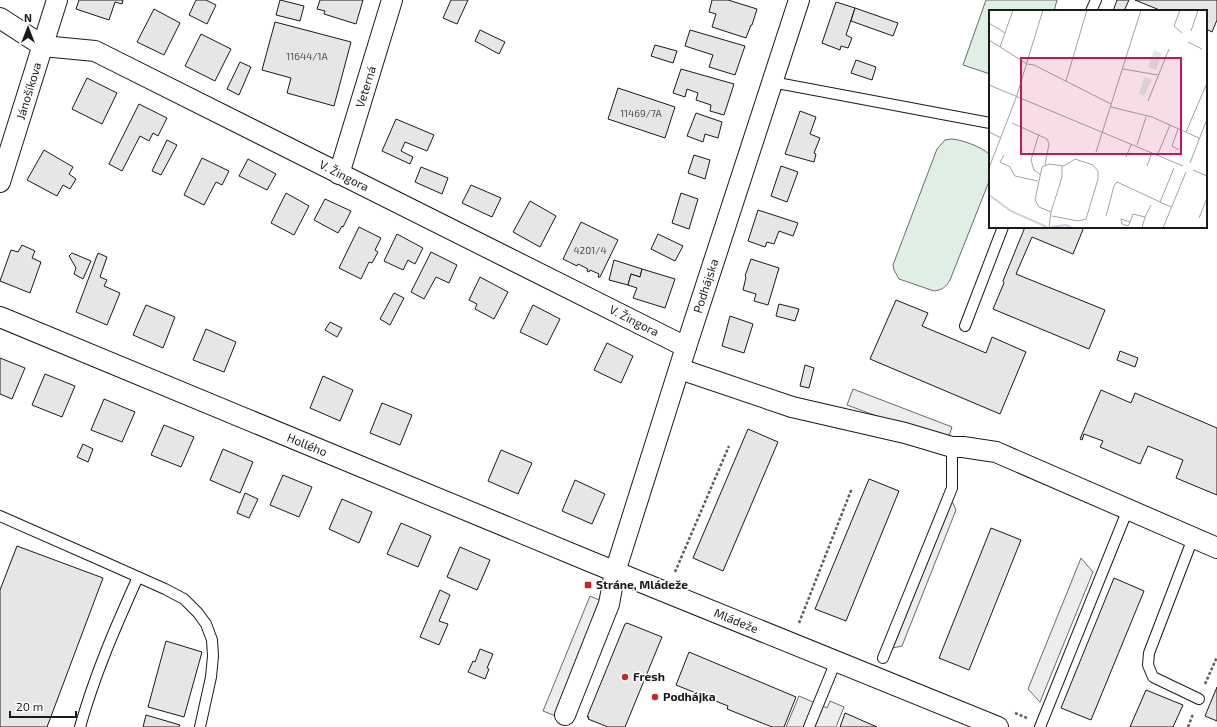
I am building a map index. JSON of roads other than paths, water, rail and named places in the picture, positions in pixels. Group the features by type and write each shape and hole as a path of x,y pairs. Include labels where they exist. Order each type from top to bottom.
{"street":[{"name":"Jánošíkova","path":"0,182 57,0"},
{"name":"Veterná","path":"339,174 392,0"},
{"name":"Podhájska","path":"615,572 686,347 799,0"},
{"name":"V. Žingora","path":"0,18 43,46 95,51 686,347"},
{"name":"Hollého","path":"0,317 615,572"},
{"path":"680,369 792,407 905,433 952,447 963,447 996,452 1217,548"},
{"name":"Mládeže","path":"615,572 994,726"},
{"path":"565,715 610,604 615,572"}],"lane":[{"path":"1091,10 1096,0"},
{"path":"772,82 989,123"},
{"path":"965,326 1003,228"},
{"path":"883,658 952,488 952,447"},
{"path":"1040,727 1128,509"},
{"path":"0,516 184,599 198,613 206,624 212,640 213,656 211,677 200,727"},
{"path":"1193,538 1149,653 1148,665 1153,677 1199,699"},
{"path":"80,727 92,687 113,631 138,577"},
{"path":"810,727 836,661"}],"place":[{"name":"Stráne, Mládeže","path":"588,585"},
{"name":"Fresh","path":"625,677"},
{"name":"Podhájka","path":"655,697"}]}
